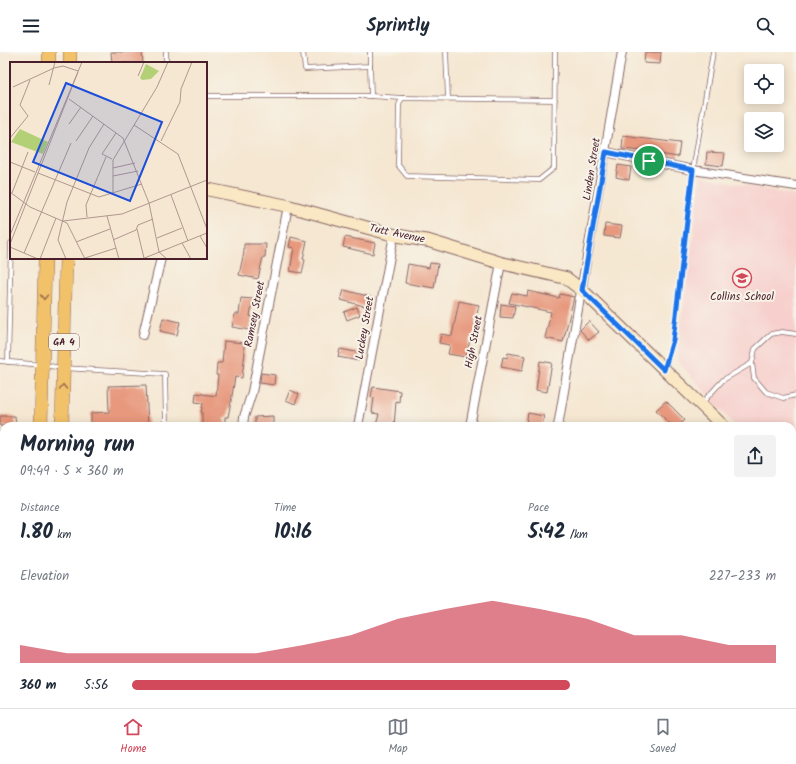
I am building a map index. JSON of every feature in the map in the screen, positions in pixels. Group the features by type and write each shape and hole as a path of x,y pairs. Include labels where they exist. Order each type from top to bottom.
{"main road":[{"name":"GA 4","path":"41,422 45,259"},
{"name":"GA 4","path":"62,422 66,259"}],"street":[{"name":"Linden Street","path":"559,422 622,52"},
{"path":"606,152 693,170 796,186"},
{"name":"Tutt Avenue","path":"207,189 288,206 394,235 429,241 500,263 566,278 582,290 700,404 716,422"},
{"name":"Ramsey Street","path":"243,422 252,392 288,206"},
{"name":"Luckey Street","path":"359,422 394,235"},
{"path":"143,335 161,259"},
{"name":"High Street","path":"471,422 500,263"}],"lane":[{"path":"303,52 305,68 370,66"},
{"path":"370,52 371,96"},
{"path":"446,52 448,98"},
{"path":"402,98 400,105 398,165 407,176 539,180 554,168 555,52"},
{"path":"664,370 673,340 693,170 713,52"},
{"path":"207,96 371,96 402,98 555,100"},
{"path":"8,362 11,259"},
{"path":"796,334 782,332 771,334 755,349 752,363 754,378 766,392 783,398 796,395"},
{"path":"0,361 42,364 63,368 165,374 166,422"},
{"path":"700,404 723,380 752,363"}],"shaded area":[{"name":"Collins School","path":"701,176 796,196 796,422 731,422 677,360"}],"building":[{"path":"111,52 142,52 143,62 112,62"},
{"path":"645,52 661,52 660,64 644,63"},
{"path":"623,136 680,143 678,157 659,153 622,149"},
{"path":"707,152 725,153 723,166 706,164"},
{"path":"618,165 631,167 629,180 616,177"},
{"path":"605,224 622,226 620,238 604,236"},
{"path":"291,237 307,241 302,273 290,271 294,248 289,247"},
{"path":"345,237 375,243 373,254 343,247"},
{"path":"244,244 266,244 265,257 263,257 258,279 239,275 244,252"},
{"path":"430,263 438,264 434,288 405,283 408,264 429,268"},
{"path":"344,290 371,297 368,307 341,300"},
{"path":"528,291 559,298 560,294 574,297 563,342 545,338 551,312 509,303 512,293 527,296"},
{"path":"241,298 253,299 250,316 253,317 250,330 232,327 235,314 239,314"},
{"path":"459,301 479,305 475,323 477,323 475,336 471,336 466,357 448,354 450,345 439,343 441,334 452,336"},
{"path":"501,304 515,306 513,318 500,317"},
{"path":"357,307 360,315 347,320 344,312"},
{"path":"163,318 180,322 177,335 160,331"},
{"path":"589,321 599,332 589,340 580,330"},
{"path":"224,341 244,343 245,352 242,378 235,377 228,417 225,417 225,422 202,422 201,412 203,403 195,402 196,393 216,396 218,375 216,375 217,363 222,363"},
{"path":"340,349 361,353 359,361 338,357"},
{"path":"508,353 525,356 522,371 501,367 503,357 507,358"},
{"path":"540,361 552,363 547,392 536,390"},
{"path":"261,373 275,375 274,385 260,383"},
{"path":"146,385 148,422 91,422 91,413 109,412 108,386"},
{"path":"373,387 400,391 399,402 396,401 394,422 377,422 379,414 372,413 374,398 371,397"},
{"path":"290,390 299,394 295,404 286,400"},
{"path":"666,401 685,420 683,422 668,422 656,410"},
{"path":"528,413 544,416 543,422 526,422"},
{"path":"0,416 15,416 16,422 0,422"},
{"path":"273,416 273,422 255,422 255,417"}],"place":[{"name":"Collins School","path":"742,278"}],"route":[{"path":"606,152 649,161 693,170 673,340 664,370 582,290 606,152"}]}
